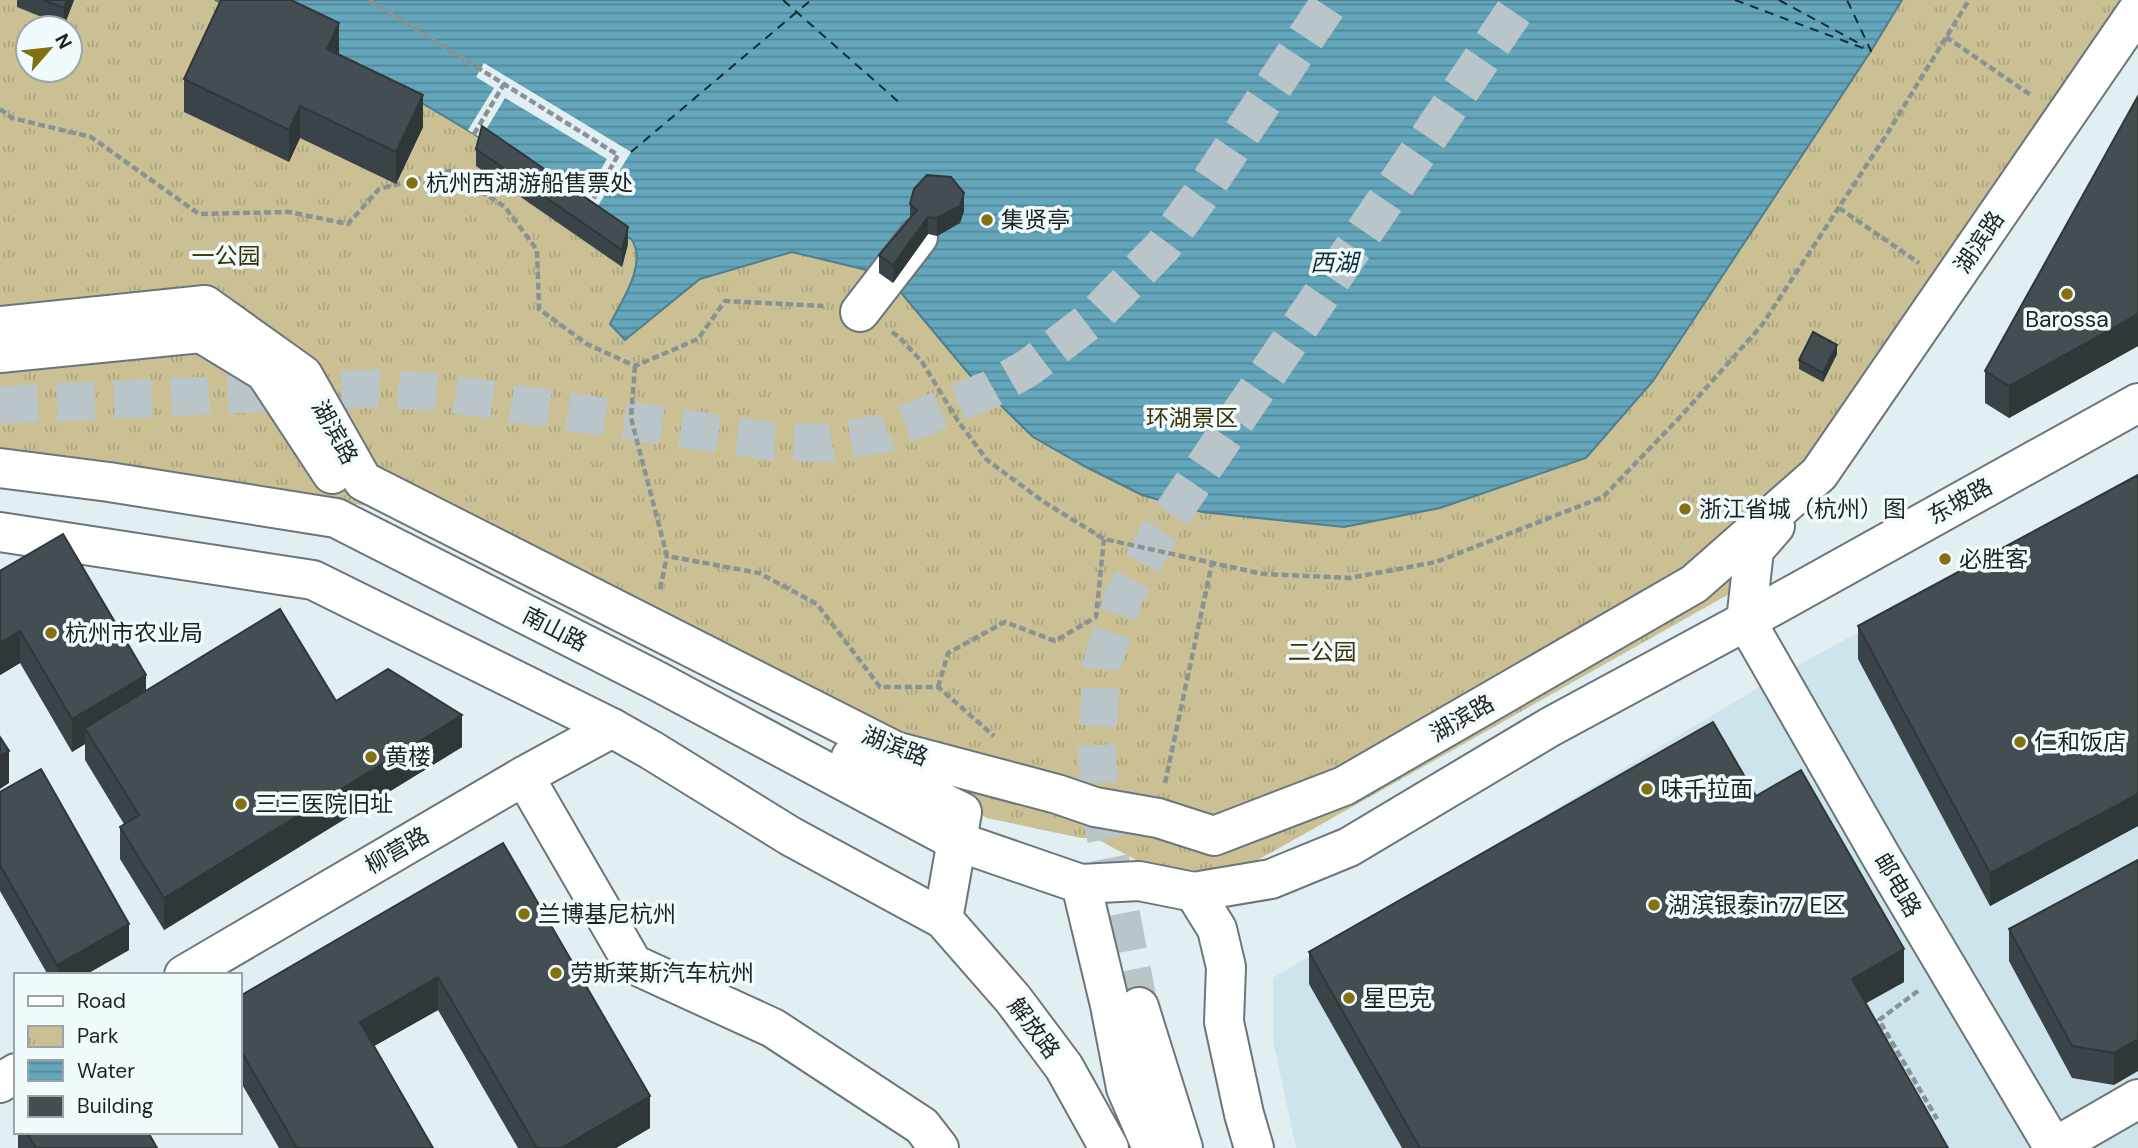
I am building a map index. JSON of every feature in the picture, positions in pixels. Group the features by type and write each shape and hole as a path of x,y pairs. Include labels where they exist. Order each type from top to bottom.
{"street":[{"name":"湖滨路","path":"1746,621 1754,550 1819,474 2138,10"},
{"path":"860,312 937,214"},
{"name":"湖滨路","path":"0,326 205,305 303,374 363,481 895,751 1057,794 1095,807 1158,818 1214,836 1344,786 1694,584 1819,474"},
{"path":"0,353 201,333 265,372 351,503 462,555 693,677 962,812 943,919 790,836 612,728 313,580 0,532"},
{"name":"东坡路","path":"1746,621 2138,403"},
{"name":"南山路","path":"0,468 109,482 336,518 657,681 956,841 1081,884"},
{"path":"1152,1148 1126,1088 1110,1005 1081,884 1139,881 1194,892 1270,879 1349,847 1550,727 1746,621"},
{"name":"邮电路","path":"1746,621 1882,858 2054,1148"},
{"name":"柳营路","path":"187,973 524,776 612,728"},
{"path":"524,776 633,964 774,1028 922,1126 939,1148"},
{"path":"1194,892 1217,929 1223,954 1226,967 1224,1022 1254,1148"},
{"name":"解放路","path":"943,919 1013,999 1064,1067 1110,1148"},
{"path":"1139,1007 1183,1148"},
{"path":"2054,1148 2138,1098"}],"path":[{"path":"369,0 618,155 587,211"},
{"path":"0,108 12,118 91,137 199,214 289,212 348,223 379,189 450,171 505,207 537,250 539,309 587,344 635,366 698,339 725,301 803,304 860,312 899,337 922,362 958,421 987,460 1044,502 1104,540 1263,574 1350,578 1436,562 1603,496 1682,415 1762,325 1969,0"},
{"path":"1946,37 2064,118"},
{"path":"474,134 504,84"},
{"path":"1839,208 1927,269"},
{"path":"635,366 631,418 667,556 759,573 817,604 880,687 938,687 995,737"},
{"path":"938,687 948,653 1004,622 1055,642 1096,617 1104,540"},
{"path":"1158,818 1212,563"},
{"path":"1937,1119 1879,1020 1947,969"}],"shaded area":[{"path":"2138,477 2138,1148 1296,1148 1273,1040 1273,978 1756,689"}],"green space":[{"name":"环湖景区","path":"0,0 2138,0 1745,585 1235,873 1151,868 1095,838 1081,838 987,818 673,657 367,506 101,462 0,450"}],"water":[{"name":"西湖","path":"215,0 1902,0 1653,381 1586,458 1440,508 1344,527 1202,512 1142,495 1086,467 1033,437 969,374 893,283 879,273 792,252 700,279 625,340 610,324 635,271 637,260 632,240 474,134 393,86"}],"pier":[{"path":"484,63 631,152 593,214 579,206 607,159 505,98 481,138 468,130 494,88 476,77"}],"building":[{"path":"43,0 67,0 64,8"},
{"path":"221,0 291,0 339,23 327,49 423,95 396,152 300,106 289,130 184,79"},
{"path":"2138,96 2138,314 2009,386 1985,371"},
{"path":"482,126 628,227 622,250 476,149"},
{"path":"927,175 951,177 964,193 960,206 937,218 928,217 893,265 879,255 917,210 910,204 914,189"},
{"path":"1813,332 1837,345 1823,373 1799,360"},
{"name":"仁和饭店","path":"2138,475 2138,794 1990,873 1858,626"},
{"name":"杭州市农业局","path":"63,534 146,675 72,719 20,631 0,643 0,571"},
{"name":"三三医院旧址","path":"280,609 336,701 388,669 462,715 164,898 120,827 139,815 85,728"},
{"name":"湖滨银泰in77 E区","path":"1713,722 1756,796 1801,770 1904,949 1852,979 1948,1148 1420,1148 1309,952"},
{"path":"0,737 9,751 0,756"},
{"path":"41,769 129,924 57,965 0,865 0,792"},
{"path":"503,843 650,1096 561,1148 537,1148 438,977 360,1022 433,1148 297,1148 242,1052 242,995"},
{"path":"2138,860 2138,1039 2114,1053 2072,1046 2009,929"},
{"path":"27,1134 149,1134 157,1148 36,1148"}],"ferry route":[{"path":"783,0 901,104"},
{"path":"631,152 811,0"},
{"path":"1735,0 1871,51 1847,0"},
{"path":"1779,0 1864,46"}],"tunnel":[{"path":"0,405 378,388 444,393 768,441 829,443 885,433 991,389 1028,368 1092,319 1163,246 1200,196 1331,0"},
{"path":"1139,1007 1099,801 1097,739 1102,664 1124,596 1159,533 1522,0"}],"place":[{"name":"杭州西湖游船售票处","path":"412,183"},
{"name":"集贤亭","path":"987,220"},
{"name":"Barossa","path":"2067,294"},
{"name":"浙江省城（杭州）图","path":"1685,509"},
{"name":"必胜客","path":"1945,559"},
{"name":"杭州市农业局","path":"51,633"},
{"name":"仁和饭店","path":"2020,742"},
{"name":"黄楼","path":"371,757"},
{"name":"味千拉面","path":"1647,789"},
{"name":"三三医院旧址","path":"241,804"},
{"name":"湖滨银泰in77 E区","path":"1654,905"},
{"name":"兰博基尼杭州","path":"524,914"},
{"name":"劳斯莱斯汽车杭州","path":"556,973"},
{"name":"星巴克","path":"1349,998"}],"park label":[{"name":"一公园","path":"226,256"},
{"name":"二公园","path":"1322,652"}]}
